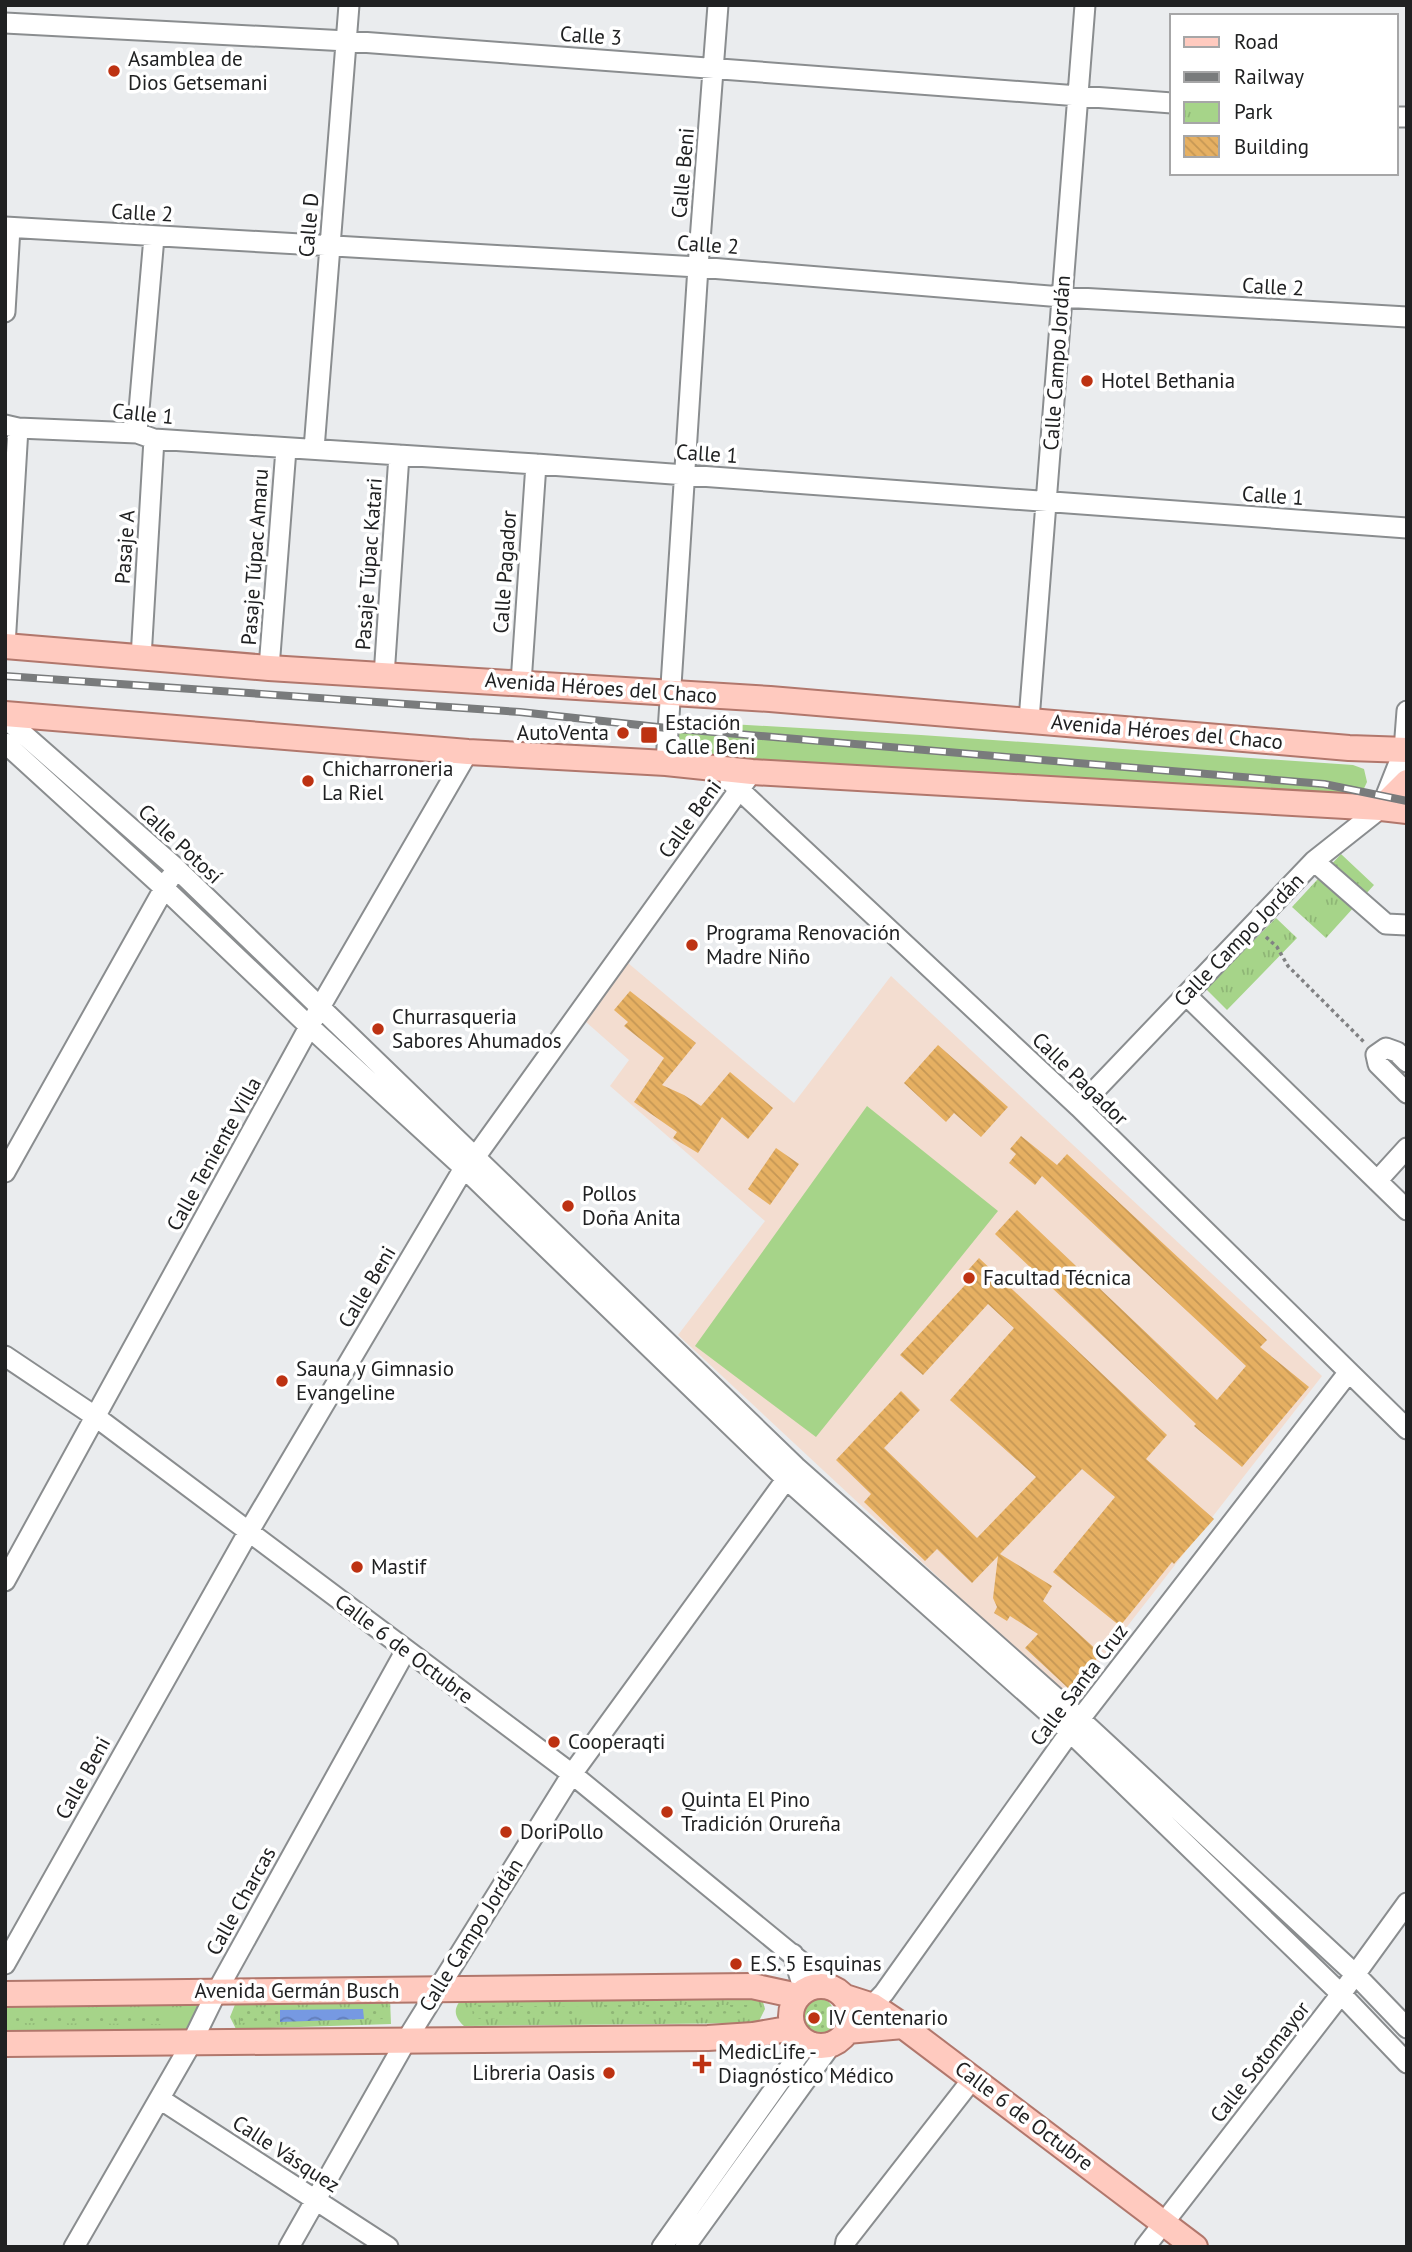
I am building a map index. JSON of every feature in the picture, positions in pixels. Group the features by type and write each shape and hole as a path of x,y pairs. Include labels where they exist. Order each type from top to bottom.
{"main road":[{"name":"Avenida Héroes del Chaco","path":"5,646 384,676 669,692 1349,748 1405,750"},
{"path":"5,716 468,752 717,767 745,781 1407,811"},
{"name":"Calle Campo Jordán","path":"1381,808 1407,782"},
{"name":"Avenida Germán Busch","path":"5,1994 751,1986 801,1994 823,1986 839,1992"},
{"path":"826,2035 851,2011 839,1992"},
{"name":"Calle 6 de Octubre","path":"839,1992 873,2006 903,2026 974,2077 1195,2247"},
{"path":"801,1994 791,2012 826,2035"},
{"path":"5,2044 708,2038 826,2035 903,2026"}],"street":[{"name":"Calle D","path":"314,449 349,5"},
{"name":"Calle Beni","path":"666,763 718,5"},
{"name":"Calle Campo Jordán","path":"1029,720 1080,97 1085,5"},
{"name":"Calle 3","path":"5,23 347,41 1170,103"},
{"name":"Calle 2","path":"8,228 331,244 698,267 1062,297 1407,317"},
{"path":"5,312 8,228"},
{"name":"Pasaje A","path":"141,658 154,237"},
{"path":"5,646 11,427"},
{"name":"Calle 1","path":"11,427 1407,528"},
{"name":"Pasaje Túpac Amaru","path":"269,668 286,449"},
{"name":"Pasaje Túpac Katari","path":"384,676 398,455"},
{"name":"Calle Pagador","path":"520,683 536,464"},
{"path":"1381,808 1405,750 1407,711"},
{"name":"Calle Potosí","path":"5,716 176,868 470,1162"},
{"path":"5,743 164,888 310,1027 470,1162 791,1472 1354,1974 1407,2028"},
{"name":"Calle Teniente Villa","path":"5,1581 319,1009 468,752"},
{"name":"Calle Beni","path":"5,1964 248,1531 470,1162 745,781"},
{"name":"Calle Pagador","path":"745,781 1407,1429"},
{"name":"Calle Campo Jordán","path":"1079,1107 1314,861 1381,808"},
{"path":"1314,861 1386,924 1407,925"},
{"path":"5,1172 176,868"},
{"path":"1186,995 1407,1210"},
{"path":"1407,1062 1397,1052 1386,1048 1376,1055 1378,1064 1407,1093"},
{"path":"1377,1181 1407,1148"},
{"name":"Calle 6 de Octubre","path":"5,1356 96,1417 572,1774 839,1992"},
{"name":"Calle Santa Cruz","path":"826,2035 873,2006 1075,1726 1349,1373"},
{"name":"Calle Campo Jordán","path":"289,2247 407,2039 572,1774 791,1472"},
{"name":"Calle Charcas","path":"74,2247 192,2042 406,1650"},
{"path":"1075,1726 1407,2063"},
{"name":"Calle Sotomayor","path":"1145,2247 1341,1994 1407,1903"},
{"path":"793,1954 801,1994"},
{"path":"662,2247 826,2035"},
{"path":"685,2247 826,2035"},
{"path":"845,2247 846,2241 974,2077"},
{"name":"Calle Vásquez","path":"160,2099 388,2247"}],"path":[{"path":"1253,925 1278,947 1288,966 1376,1055"}],"shaded area":[{"name":"Facultad Técnica","path":"628,963 794,1103 891,976 1322,1376 1070,1700 678,1335 765,1221 610,1086 629,1060 586,1022"}],"green space":[{"path":"679,721 1353,765 1364,769 1367,782 1359,799 685,758 673,751 672,740"},
{"path":"1341,854 1374,885 1326,938 1292,907"},
{"path":"1276,918 1297,938 1227,1010 1206,989"},
{"path":"867,1106 998,1211 816,1437 695,1346"},
{"path":"758,1996 765,2009 758,2023 464,2026 456,2012 464,1997"},
{"path":"814,1996 829,2002 835,2017 829,2032 814,2038 799,2032 793,2017 799,2002"},
{"path":"390,1999 391,2024 236,2029 230,2017 236,2002"},
{"path":"814,2001 825,2005 829,2016 825,2027 814,2031 803,2027 799,2016 803,2005"},
{"path":"5,2002 204,2002 189,2032 5,2036"},
{"path":"472,2005 583,2007 583,2016 473,2019"},
{"path":"602,2005 753,2005 750,2013 602,2016"},
{"path":"383,2009 385,2019 240,2023 241,2010"},
{"path":"163,2014 162,2024 5,2023 5,2016"}],"water":[{"path":"363,2009 364,2019 280,2022 280,2010"}],"building":[{"path":"630,991 696,1043 662,1085 701,1106 730,1072 773,1108 748,1139 722,1117 698,1153 673,1138 677,1132 634,1102 664,1058 624,1026 628,1022 614,1010"},
{"path":"938,1045 1008,1107 981,1137 954,1113 946,1122 904,1083"},
{"path":"1021,1136 1057,1165 1067,1154 1267,1340 1260,1347 1309,1387 1242,1467 1194,1426 1196,1424 995,1234 1017,1210 1217,1400 1246,1366 1042,1176 1035,1185 1009,1163 1016,1154 1010,1149"},
{"path":"776,1148 799,1164 770,1205 748,1189"},
{"path":"979,1258 1167,1435 1146,1459 1214,1519 1174,1564 1172,1562 1120,1626 1053,1572 1115,1497 1082,1469 1000,1554 1052,1586 1043,1601 1101,1654 1069,1689 1025,1648 1038,1634 1010,1616 1007,1621 994,1613 997,1607 993,1598 998,1556 972,1583 937,1549 925,1561 864,1502 871,1494 836,1460 901,1391 920,1410 884,1448 977,1538 1036,1477 950,1400 1014,1328 988,1304 923,1375 900,1355 966,1284 961,1278"}],"railway":[{"path":"5,676 520,712 667,728 1324,784 1407,801"}],"place":[{"name":"Asamblea de Dios Getsemani","path":"114,71"},
{"name":"Hotel Bethania","path":"1087,381"},
{"name":"AutoVenta","path":"623,733"},
{"name":"Estación Calle Beni","path":"649,735"},
{"name":"Chicharroneria La Riel","path":"308,781"},
{"name":"Programa Renovación Madre Niño","path":"692,945"},
{"name":"Churrasqueria Sabores Ahumados","path":"378,1029"},
{"name":"Pollos Doña Anita","path":"568,1206"},
{"name":"Facultad Técnica","path":"969,1278"},
{"name":"Sauna y Gimnasio Evangeline","path":"282,1381"},
{"name":"Mastif","path":"357,1567"},
{"name":"Cooperaqti","path":"554,1742"},
{"name":"Quinta El Pino Tradición Orureña","path":"667,1812"},
{"name":"DoriPollo","path":"506,1832"},
{"name":"E.S. 5 Esquinas","path":"736,1964"},
{"name":"IV Centenario","path":"814,2018"},
{"name":"MedicLife - Diagnóstico Médico","path":"702,2064"},
{"name":"Libreria Oasis","path":"609,2073"}]}
